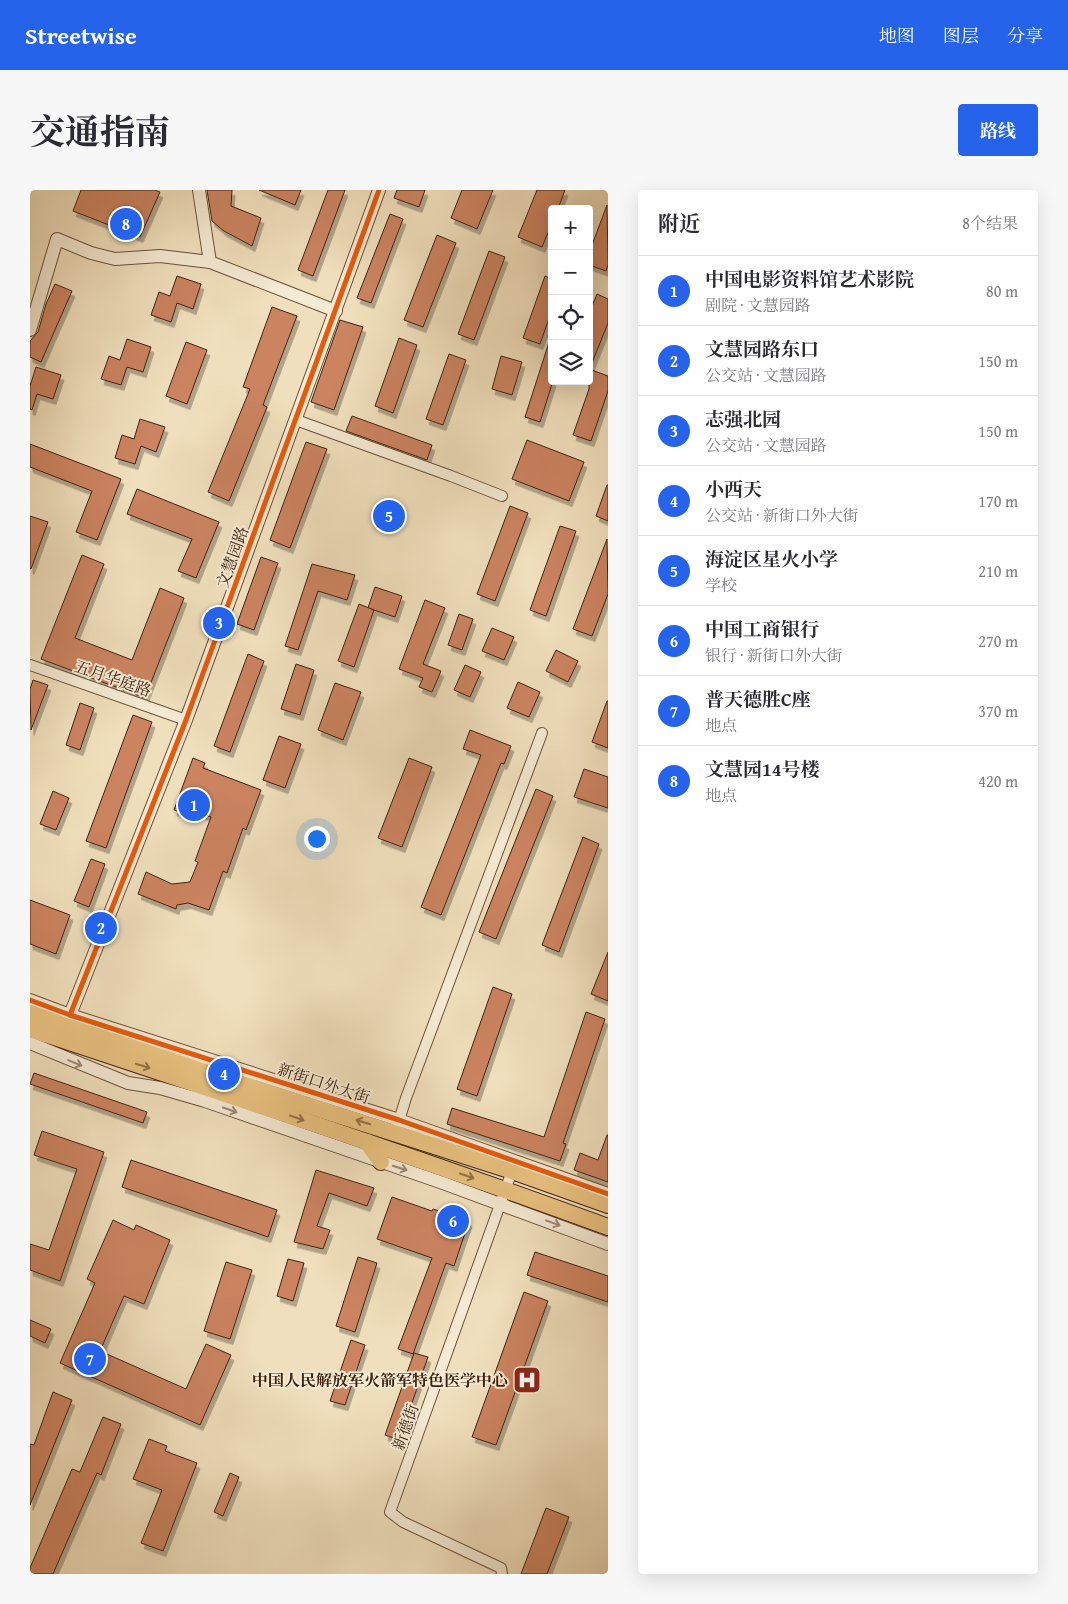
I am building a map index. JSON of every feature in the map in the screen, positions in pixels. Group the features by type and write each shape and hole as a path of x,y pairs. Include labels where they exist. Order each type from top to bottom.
{"main road":[{"name":"新街口外大街","path":"30,1013 226,1079 397,1126 512,1171 608,1205"},
{"path":"30,1029 368,1142 503,1197 608,1227"},
{"path":"368,1142 382,1162"}],"street":[{"path":"200,190 210,262"},
{"name":"文慧园路","path":"70,1015 186,720 379,190"},
{"path":"30,330 57,239 91,253 115,259 160,256 210,262 336,311"},
{"path":"296,420 502,496"},
{"name":"五月华庭路","path":"30,665 186,720"},
{"path":"397,1126 542,733"},
{"name":"新街口外大街","path":"30,1000 397,1126 608,1194"},
{"path":"30,1043 128,1083 160,1088 204,1101 382,1162 503,1197 608,1244"},
{"name":"新德街","path":"502,1574 501,1568 402,1522 390,1512 512,1171"}],"building":[{"path":"81,190 155,190 160,192 140,237 73,211"},
{"path":"207,190 232,190 231,206 261,218 252,246 224,231 212,221"},
{"path":"259,190 301,190 295,205"},
{"path":"328,190 345,190 313,276 298,270"},
{"path":"397,190 425,190 419,207 394,198"},
{"path":"462,190 493,190 477,229 451,218"},
{"path":"537,190 565,190 559,205 548,205 548,233 542,247 518,237"},
{"path":"607,205 608,265 606,271 593,266 593,242"},
{"path":"390,214 403,219 371,303 357,298"},
{"path":"437,235 456,243 423,327 404,320"},
{"path":"489,251 505,257 474,340 458,334"},
{"path":"177,276 201,284 193,309 177,303 171,322 151,315 159,292 170,296"},
{"path":"545,276 548,277 548,321 540,344 523,338"},
{"path":"55,284 72,291 41,362 30,357 30,341 38,332 46,304"},
{"path":"597,294 608,299 608,323 593,360 593,340 593,304"},
{"path":"272,307 297,316 263,405 267,407 229,501 208,492 250,389 243,387"},
{"path":"340,320 363,327 334,410 311,402"},
{"path":"399,338 417,345 393,413 375,406"},
{"path":"127,339 151,347 143,372 127,367 121,385 101,379 109,356 120,360"},
{"path":"186,342 207,350 187,404 166,396"},
{"path":"548,345 548,385 552,385 540,422 525,417"},
{"path":"449,354 466,360 443,425 426,419"},
{"path":"501,356 522,362 512,395 492,389"},
{"path":"36,367 61,375 53,399 37,394 32,410 30,409 30,386"},
{"path":"593,370 608,376 608,391 591,441 573,435 589,385 593,385"},
{"path":"352,416 432,445 427,460 346,431"},
{"path":"140,419 165,427 156,452 141,446 135,464 115,458 122,435 134,439"},
{"path":"527,440 584,462 569,501 512,479"},
{"path":"306,442 327,449 290,548 270,540"},
{"path":"30,444 121,479 97,540 76,532 92,491 30,467"},
{"path":"608,485 608,521 596,516"},
{"path":"137,489 219,522 196,578 178,571 192,539 127,514"},
{"path":"510,506 528,513 495,601 477,594"},
{"path":"30,516 48,522 31,569 30,568"},
{"path":"560,526 576,531 546,616 530,610"},
{"path":"607,539 608,594 592,636 573,629"},
{"path":"82,555 104,564 75,638 132,660 160,588 184,598 145,698 41,659"},
{"path":"261,557 278,563 254,630 237,624"},
{"path":"312,564 355,575 347,600 318,591 298,650 285,646"},
{"path":"375,587 402,596 395,617 368,608"},
{"path":"425,600 445,608 423,664 441,671 432,692 419,687 423,678 399,669"},
{"path":"359,604 374,610 354,667 338,661"},
{"path":"459,614 473,619 462,650 448,645"},
{"path":"492,628 514,637 504,660 482,651"},
{"path":"556,650 578,661 568,682 546,671"},
{"path":"248,654 264,661 230,752 214,746"},
{"path":"296,664 314,670 300,715 281,709"},
{"path":"465,665 481,672 470,697 454,690"},
{"path":"33,680 48,685 31,730 30,689"},
{"path":"518,682 540,692 529,717 507,708"},
{"path":"335,683 361,692 343,740 318,730"},
{"path":"608,701 608,748 592,742"},
{"path":"80,703 94,708 80,750 66,745"},
{"path":"133,715 152,722 106,848 86,841"},
{"path":"470,730 511,746 504,764 501,763 441,915 421,907 481,755 463,749"},
{"path":"279,736 301,744 285,788 263,780"},
{"path":"193,758 205,763 203,768 261,790 246,830 243,828 227,873 223,871 209,910 188,903 177,905 176,909 138,894 146,872 172,884 190,882 198,862 195,861 211,817 189,809 186,814 174,810"},
{"path":"409,758 432,767 402,847 378,838"},
{"path":"584,769 608,777 608,808 574,797"},
{"path":"536,789 553,796 496,939 479,932"},
{"path":"53,791 69,798 56,830 40,824"},
{"path":"583,837 599,844 559,952 542,945"},
{"path":"91,859 105,864 89,907 74,901"},
{"path":"30,900 70,915 56,954 30,944"},
{"path":"608,952 608,1001 591,994"},
{"path":"493,987 512,994 477,1096 457,1089"},
{"path":"586,1012 605,1019 563,1143 566,1144 560,1161 447,1124 452,1108 544,1137"},
{"path":"34,1073 147,1112 143,1123 30,1084"},
{"path":"42,1131 104,1152 60,1281 30,1270 30,1244 49,1250 77,1169 34,1155"},
{"path":"607,1135 608,1182 574,1170 580,1153 598,1160"},
{"path":"131,1160 277,1210 268,1237 122,1187"},
{"path":"316,1170 374,1188 367,1206 329,1193 317,1226 330,1230 323,1249 294,1242"},
{"path":"392,1197 469,1221 454,1266 446,1263 413,1354 398,1349 432,1258 377,1239"},
{"path":"113,1220 134,1230 136,1225 170,1240 144,1304 124,1296 100,1351 186,1389 206,1344 231,1355 200,1425 60,1363 95,1283 87,1279"},
{"path":"535,1252 608,1276 608,1302 527,1275"},
{"path":"358,1257 377,1263 355,1332 336,1326"},
{"path":"288,1259 304,1263 293,1301 277,1296"},
{"path":"226,1262 252,1270 230,1339 204,1331"},
{"path":"524,1292 548,1301 496,1445 472,1437"},
{"path":"30,1320 51,1329 45,1343 30,1336"},
{"path":"351,1340 365,1345 345,1405 330,1401"},
{"path":"414,1353 428,1357 399,1440 385,1435"},
{"path":"53,1392 72,1400 30,1505 30,1444 34,1445"},
{"path":"103,1417 121,1424 101,1475 97,1473 53,1574 30,1574 30,1568 72,1469 80,1472"},
{"path":"149,1439 167,1446 165,1451 197,1463 163,1551 141,1543 162,1490 133,1479"},
{"path":"230,1473 239,1477 223,1516 214,1512"},
{"path":"546,1508 569,1517 547,1574 521,1574"}],"cycle path":[{"path":"70,1015 186,720 379,190"},
{"path":"30,1000 70,1015 399,1120 608,1194"}],"place":[{"name":"文慧园14号楼","path":"126,224"},
{"name":"海淀区星火小学","path":"389,516"},
{"name":"志强北园","path":"219,623"},
{"name":"中国电影资料馆艺术影院","path":"194,805"},
{"name":"文慧园路东口","path":"101,928"},
{"name":"小西天","path":"224,1074"},
{"name":"中国工商银行","path":"453,1221"},
{"name":"普天德胜C座","path":"90,1359"},
{"name":"中国人民解放军火箭军特色医学中心","path":"527,1380"}]}
